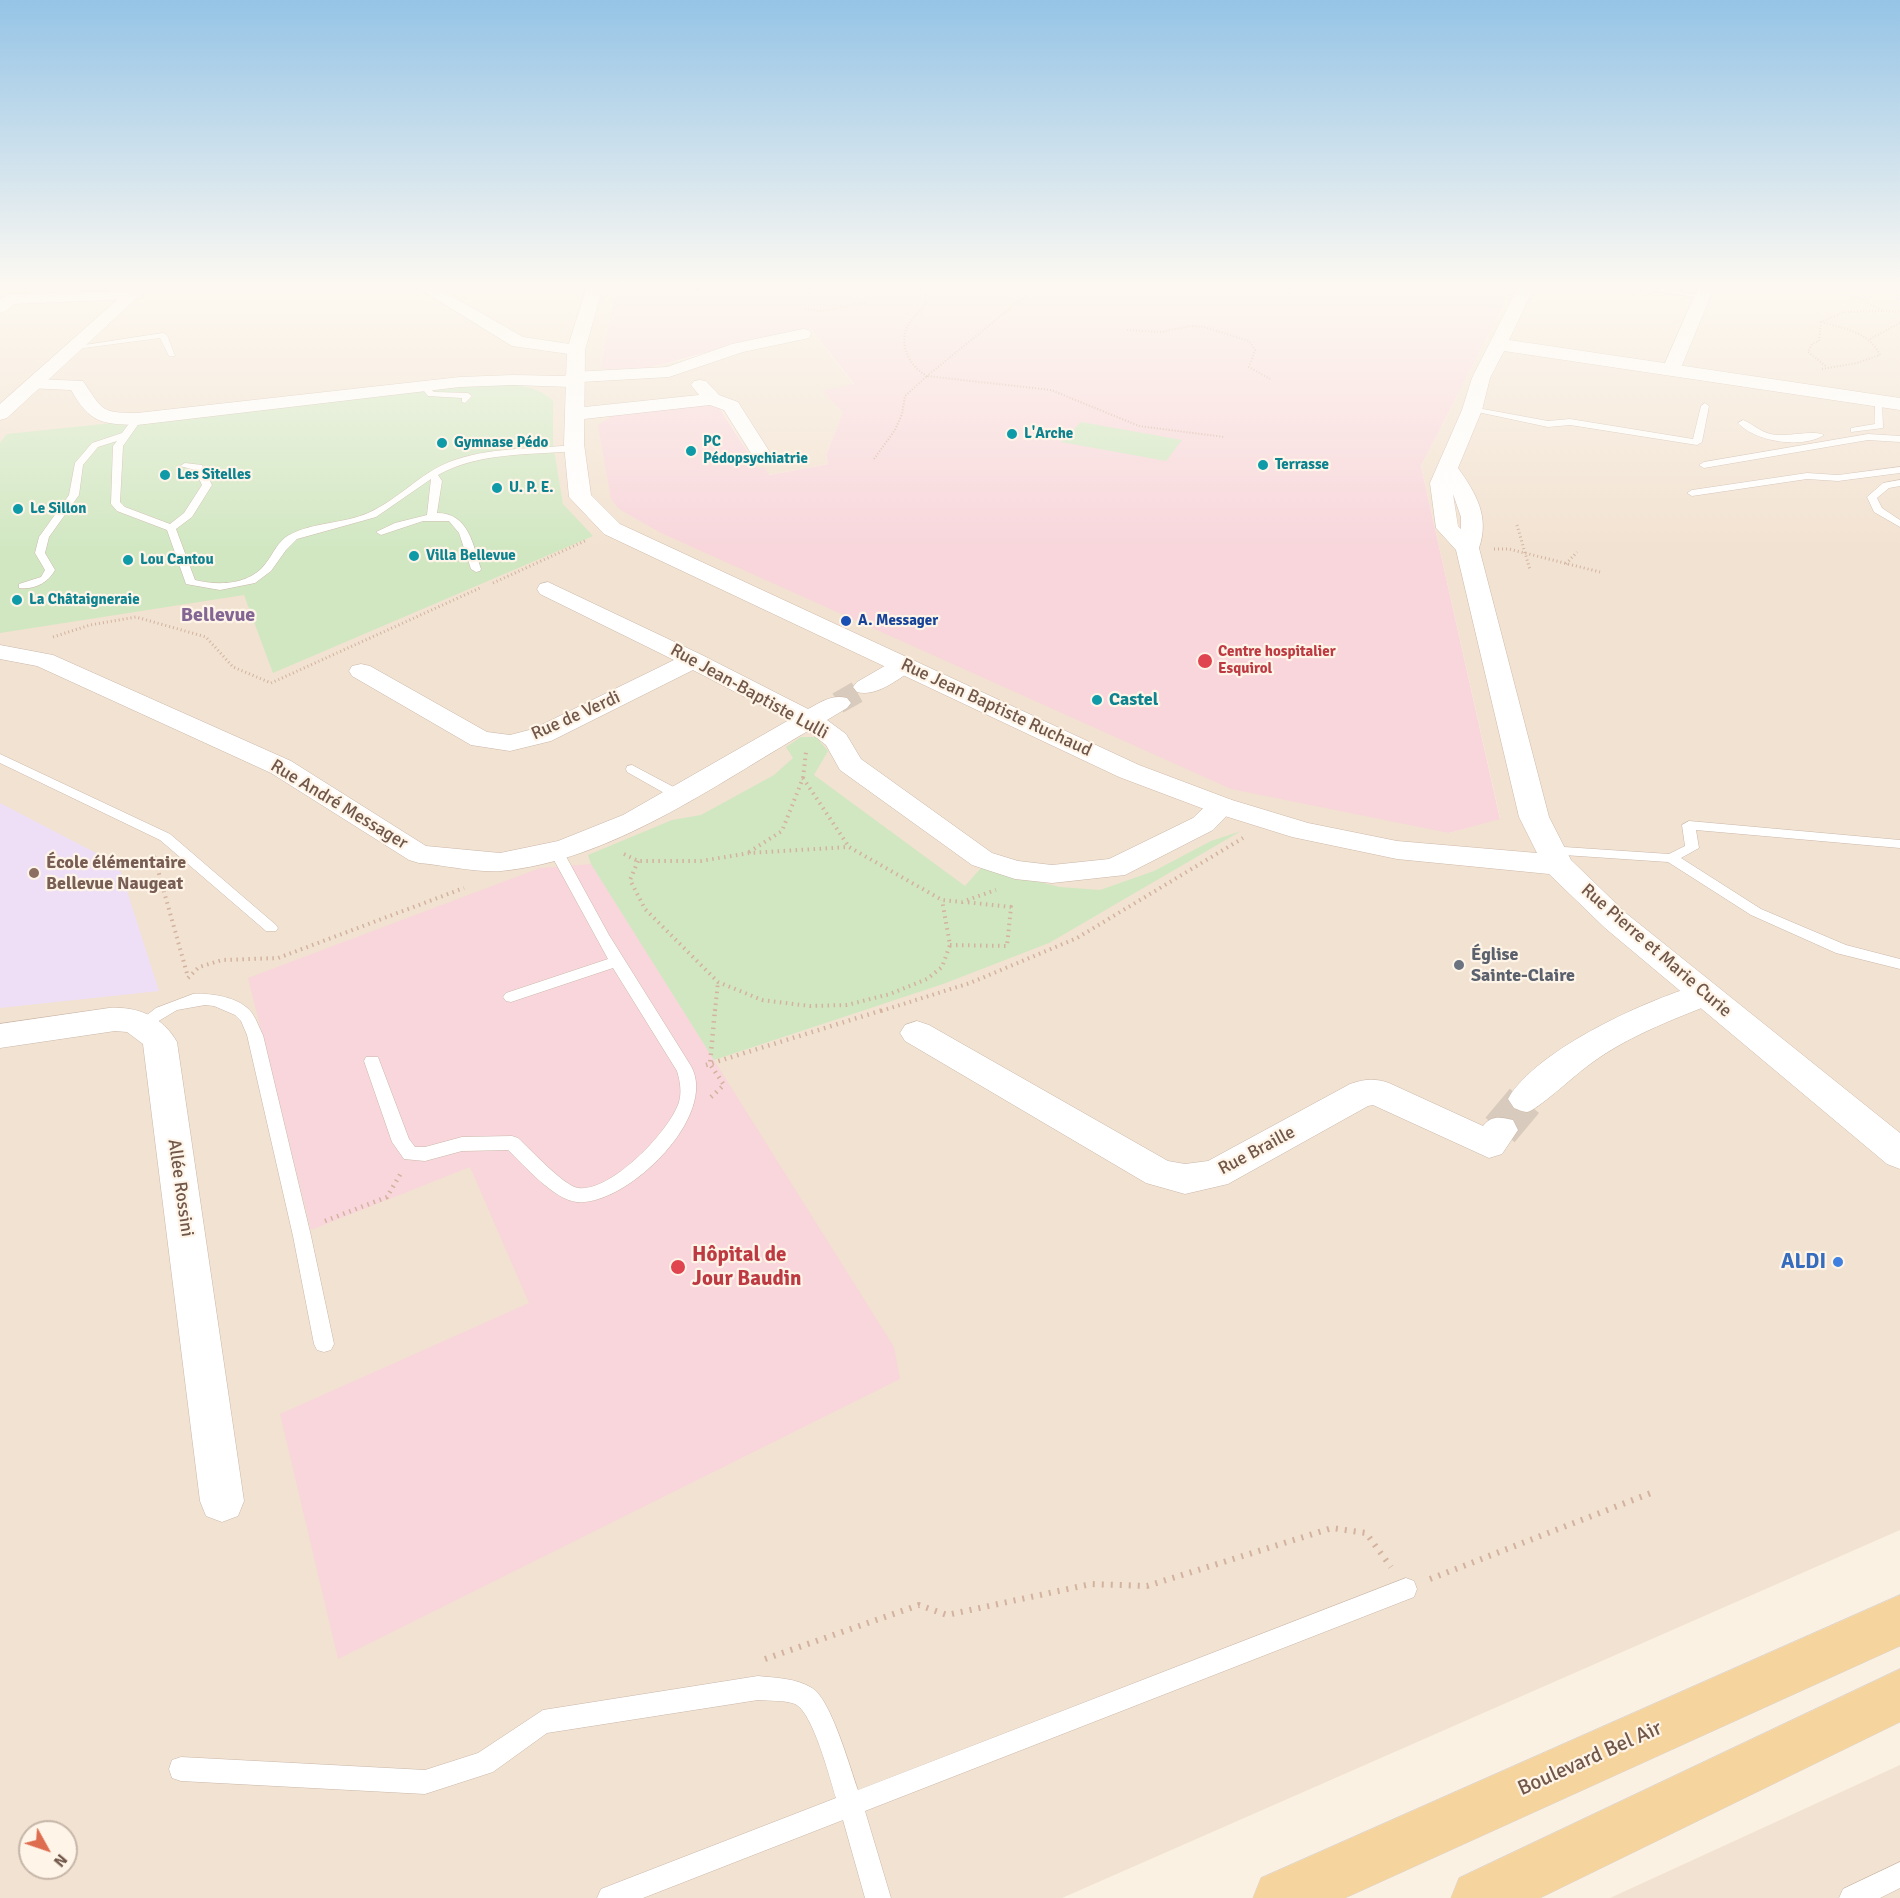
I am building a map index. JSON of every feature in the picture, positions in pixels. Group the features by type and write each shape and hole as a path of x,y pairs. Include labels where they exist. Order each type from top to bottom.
{"main road":[{"path":"0,414 48,372"},
{"name":"Rue Jean Baptiste Ruchaud","path":"573,372 575,448 580,497 612,529 1129,771 1222,806 1303,831 1397,850 1553,857"},
{"name":"Rue Pierre et Marie Curie","path":"1484,372 1472,410 1441,483 1447,528 1467,548 1534,817 1553,857 1616,921 1900,1154"},
{"path":"1682,372 1900,404"},
{"name":"Boulevard Bel Air","path":"1281,1898 1900,1620"},
{"path":"1479,1898 1899,1701"}],"street":[{"path":"34,384 77,385 94,413 107,419 137,419 424,386 513,380 572,380 669,372 694,378 712,399"},
{"path":"574,414 712,399 731,406 761,454"},
{"name":"Rue Jean-Baptiste Lulli","path":"548,589 809,720 837,740 850,764 982,859 1015,870 1052,874 1115,868 1203,824 1222,806"},
{"name":"Rue André Messager","path":"3,652 44,660 281,767 419,854 500,862 556,851 633,820 838,703"},
{"name":"Rue de Verdi","path":"361,671 480,739 510,743 542,735 693,660"},
{"path":"866,687 904,665"},
{"path":"1526,1099 1534,1089 1590,1046 1705,994"},
{"path":"0,1036 44,1027 114,1020 130,1020 142,1025"},
{"name":"Allée Rossini","path":"142,1025 153,1032 160,1042 222,1501"},
{"name":"Rue Braille","path":"917,1033 1159,1173 1185,1179 1215,1174 1362,1093 1377,1092 1490,1144 1500,1130"}],"lane":[{"path":"424,386 432,394 468,396 465,400"},
{"path":"1743,423 1751,433 1780,439 1805,438 1880,426 1878,401"},
{"path":"1472,410 1548,424 1570,422 1697,442 1705,406"},
{"path":"137,419 118,446 116,502 121,509 171,528"},
{"path":"23,586 45,579 50,570 40,553 44,537 75,495 78,465 95,445 126,435"},
{"path":"1704,465 1868,437 1900,439"},
{"path":"171,528 190,582 205,586 238,584 258,577 267,569 290,538 374,514 432,473 473,458 575,448"},
{"path":"171,528 188,515 207,485 200,467 185,466"},
{"path":"1692,493 1807,476 1838,478 1900,471"},
{"path":"432,473 437,481 432,515"},
{"path":"1900,483 1886,485 1872,497 1878,510 1900,524"},
{"path":"381,532 432,515 451,519 459,523 476,569"},
{"path":"0,758 165,837 271,928"},
{"path":"632,769 678,795"},
{"path":"1553,857 1671,858 1692,848 1689,825 1900,844"},
{"path":"372,1061 401,1142 410,1154 425,1154 462,1144 512,1143 563,1188 576,1195 596,1194 619,1182 650,1155 678,1124 687,1102 688,1084 685,1070 617,961 571,882 556,851"},
{"path":"1671,858 1756,912 1841,949 1900,964"},
{"path":"511,997 617,961"},
{"path":"142,1025 157,1013 178,1002 205,998 219,1000 238,1009 247,1018 255,1035 324,1344"},
{"path":"610,1898 1406,1589"},
{"path":"181,1769 426,1782 484,1763 543,1722 758,1688 789,1692 808,1699 819,1713 850,1804 874,1897"},
{"path":"1852,1898 1900,1875"}],"path":[{"path":"916,372 927,376 1051,390 1066,394 1129,423 1224,437"},
{"path":"874,459 893,436 904,410 905,396 932,372"},
{"path":"1257,372 1269,379"},
{"path":"1818,372 1815,373 1822,378 1827,393"},
{"path":"1517,525 1530,570"},
{"path":"3,652 90,625 136,617 207,637 233,667 270,683 612,529"},
{"path":"1467,548 1509,549 1600,572"},
{"path":"1566,564 1577,552"},
{"path":"749,853 782,831 803,778 849,848 942,900 1011,907 1007,946 950,945"},
{"path":"685,1070 970,983 1077,938 1272,821"},
{"path":"165,837 152,852 188,977"},
{"path":"593,838 638,861 701,861 749,853 849,848"},
{"path":"638,861 630,880 645,909 718,982 762,1000 810,1006 847,1005 890,994 927,979 942,967 950,945 942,900"},
{"path":"178,1002 188,977 199,967 222,960 278,958 487,879 500,862"},
{"path":"962,902 993,892 1015,870"},
{"path":"709,1099 724,1085 710,1064 718,982"},
{"path":"300,1230 387,1197 410,1154"},
{"path":"716,1695 749,1667 780,1652 919,1605 947,1614 1091,1584 1147,1586 1332,1528 1366,1533 1406,1589 1656,1491"}],"shaded area":[{"path":"0,372 844,372 854,385 826,455 828,464 768,475 758,468 720,407 615,414 1449,833 1500,818 1421,466 1470,372 1900,372 1900,1530 1062,1898 0,1898"},
{"name":"Centre hospitalier Esquirol","path":"844,372 1470,372 1421,466 1500,819 1449,833 1231,789 661,533 619,509 611,499 598,425 615,414 706,404 719,407 758,468 764,467 769,475 828,464 826,455 843,412 822,391 854,384"},
{"path":"0,803 100,855 121,872 159,991 0,1008"},
{"name":"Hôpital de Jour Baudin","path":"591,864 894,1347 900,1379 338,1659 280,1414 529,1303 470,1167 311,1230 248,978 540,868"},
{"path":"1900,1765 1900,1898 1610,1898"}],"green space":[{"path":"487,384 531,388 553,401 553,444 563,504 593,536 273,673 244,595 0,633 0,443 7,434"},
{"path":"1081,422 1182,440 1166,461 1061,442"},
{"path":"801,737 816,737 828,751 814,775 965,886 981,868 1060,887 1100,890 1154,871 1211,841 1241,831 1049,943 943,984 714,1060 591,864 588,855 672,820 701,815 774,775 793,758 786,747"}],"tunnel":[{"path":"838,703 866,687"},
{"path":"1500,1130 1526,1099"}],"place":[{"name":"L'Arche","path":"1012,434"},
{"name":"Gymnase Pédo","path":"442,443"},
{"name":"PC Pédopsychiatrie","path":"691,451"},
{"name":"Terrasse","path":"1263,465"},
{"name":"Les Sitelles","path":"165,475"},
{"name":"U. P. E.","path":"497,488"},
{"name":"Le Sillon","path":"18,509"},
{"name":"Villa Bellevue","path":"414,556"},
{"name":"Lou Cantou","path":"128,560"},
{"name":"La Châtaigneraie","path":"17,600"},
{"name":"A. Messager","path":"846,621"},
{"name":"Centre hospitalier Esquirol","path":"1205,661"},
{"name":"Castel","path":"1097,700"},
{"name":"École élémentaire Bellevue Naugeat","path":"34,873"},
{"name":"Église Sainte-Claire","path":"1459,965"},
{"name":"ALDI","path":"1838,1262"},
{"name":"Hôpital de Jour Baudin","path":"678,1267"}],"district":[{"name":"Bellevue","path":"218,616"}]}
